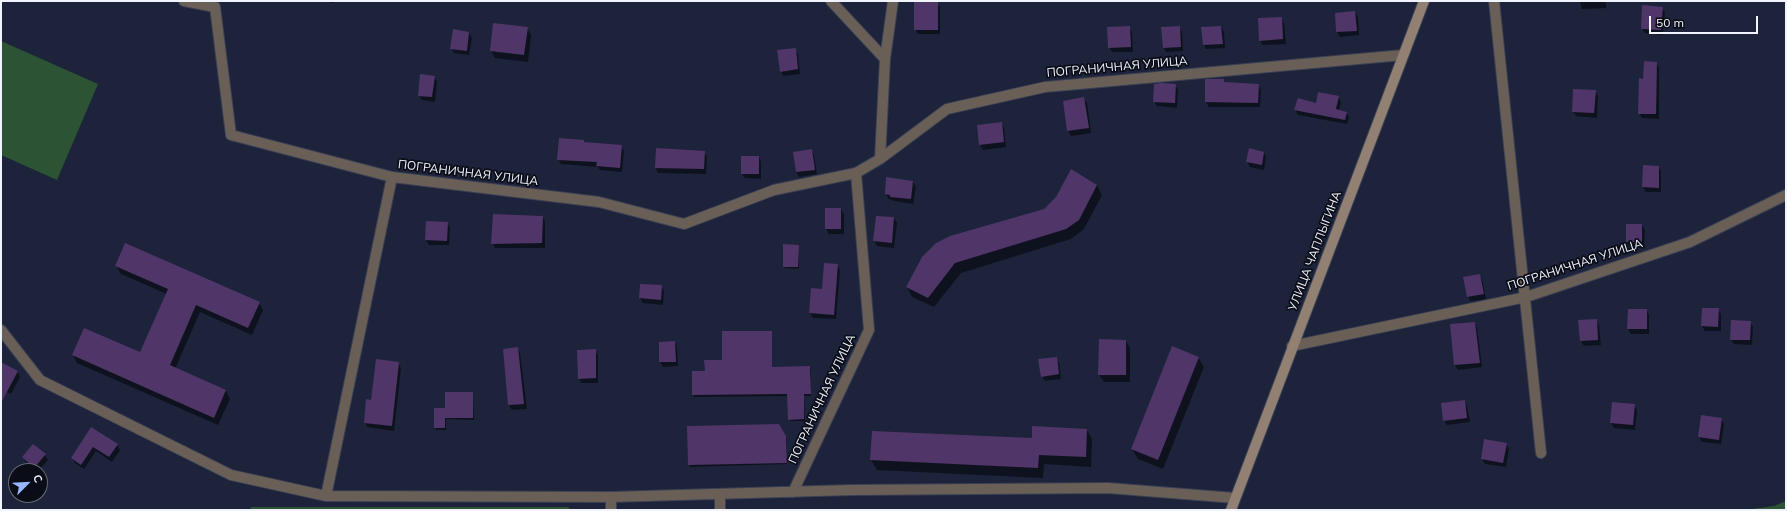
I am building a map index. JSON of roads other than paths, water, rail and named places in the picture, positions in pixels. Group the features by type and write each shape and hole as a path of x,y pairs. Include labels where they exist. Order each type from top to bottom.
{"main road":[{"name":"УЛИЦА ЧАПЛЫГИНА","path":"1231,510 1402,55 1424,1"}],"street":[{"name":"ПОГРАНИЧНАЯ УЛИЦА","path":"184,1 215,7 231,135 392,177 598,202 684,224 774,190 856,173 880,159 947,109 1045,87 1402,55"},
{"path":"831,1 884,60"},
{"path":"880,159 884,60 893,1"},
{"path":"1494,1 1526,297 1541,453"},
{"name":"ПОГРАНИЧНАЯ УЛИЦА","path":"794,492 869,330 856,173"},
{"path":"326,496 392,177"},
{"name":"ПОГРАНИЧНАЯ УЛИЦА","path":"1292,346 1526,297 1690,242 1786,195"},
{"path":"1,330 40,380 231,475 326,496 611,497 794,492 1108,488 1235,498"},
{"path":"720,494 720,510"},
{"path":"611,497 611,510"}]}
